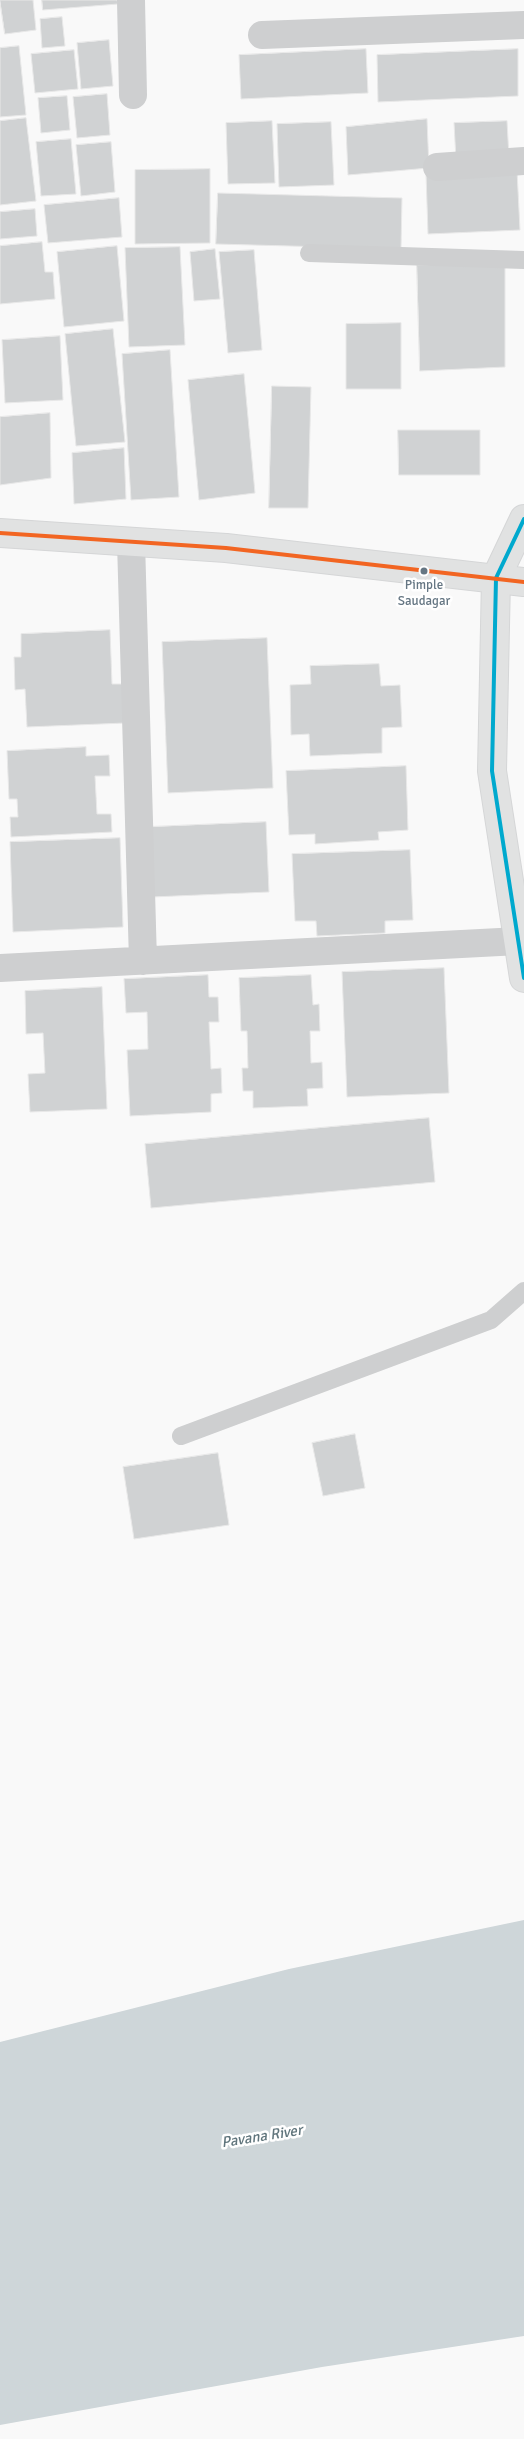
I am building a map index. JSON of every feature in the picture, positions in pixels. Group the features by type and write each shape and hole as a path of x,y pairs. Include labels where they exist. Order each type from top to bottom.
{"main road":[{"path":"524,519 496,578 492,771 524,978"},
{"path":"0,533 226,548 524,582"}],"street":[{"path":"131,0 133,95"},
{"path":"262,35 524,25"},
{"path":"437,167 524,162"},
{"path":"131,542 143,961"},
{"path":"0,968 518,941"}],"lane":[{"path":"309,253 524,260"},
{"path":"181,1436 491,1320 524,1291"}],"water":[{"name":"Pavana River","path":"524,1920 524,2336 322,2367 0,2425 0,2042 289,1969"}],"building":[{"path":"0,0 33,0 36,30 5,34"},
{"path":"42,0 117,0 118,4 43,10"},
{"path":"62,17 65,46 42,48 40,19"},
{"path":"109,40 113,86 81,89 77,43"},
{"path":"19,46 26,115 0,117 0,48"},
{"path":"366,49 368,93 241,99 239,55"},
{"path":"518,49 518,96 378,102 377,55"},
{"path":"74,50 78,89 35,93 31,54"},
{"path":"107,94 110,135 77,138 73,97"},
{"path":"67,96 70,130 41,133 38,98"},
{"path":"26,118 36,201 0,205 0,121"},
{"path":"427,119 429,168 348,175 346,127"},
{"path":"272,121 275,183 228,184 226,123"},
{"path":"507,121 509,157 456,160 454,123"},
{"path":"331,122 334,185 279,187 277,124"},
{"path":"71,139 76,194 41,196 36,142"},
{"path":"111,142 115,192 81,196 76,145"},
{"path":"210,169 210,243 135,244 135,170"},
{"path":"517,170 520,230 428,234 426,174"},
{"path":"218,193 402,198 401,249 216,244"},
{"path":"119,198 122,237 48,243 44,205"},
{"path":"35,209 37,236 0,239 0,212"},
{"path":"42,242 45,272 53,272 55,299 0,304 0,246"},
{"path":"117,246 124,321 64,327 57,252"},
{"path":"180,247 185,345 129,347 125,248"},
{"path":"215,249 220,299 194,301 190,252"},
{"path":"254,250 262,350 228,353 219,252"},
{"path":"417,265 505,265 505,367 420,371"},
{"path":"401,323 401,389 346,389 346,324"},
{"path":"113,329 125,442 76,446 65,334"},
{"path":"60,336 63,400 5,403 2,340"},
{"path":"170,350 179,497 131,500 122,354"},
{"path":"244,374 255,493 199,500 188,380"},
{"path":"272,386 311,387 308,508 269,508"},
{"path":"50,413 51,478 0,485 0,417"},
{"path":"398,430 480,430 480,475 399,475"},
{"path":"124,448 126,499 74,504 72,453"},
{"path":"110,630 112,684 124,684 125,723 27,727 25,689 15,690 14,657 21,657 21,634"},
{"path":"267,638 273,788 168,793 162,642"},
{"path":"379,664 381,686 400,685 402,727 382,728 382,753 310,756 309,734 291,735 290,685 311,684 310,666"},
{"path":"86,747 86,756 109,755 110,776 95,776 97,814 111,814 112,832 11,837 10,817 18,817 17,799 9,799 7,751"},
{"path":"406,766 408,830 378,832 379,840 315,844 315,834 289,835 286,771"},
{"path":"266,822 269,892 152,897 149,827"},
{"path":"120,838 123,927 13,932 10,842"},
{"path":"410,850 413,920 385,921 385,933 317,936 316,921 295,921 292,854"},
{"path":"444,968 449,1093 347,1097 342,972"},
{"path":"208,975 209,997 218,997 219,1022 209,1022 211,1069 221,1068 222,1093 211,1094 211,1112 130,1116 127,1050 148,1049 147,1012 126,1013 124,979"},
{"path":"311,975 313,1005 319,1004 320,1031 310,1031 311,1063 322,1062 323,1088 307,1089 308,1106 253,1108 253,1091 243,1091 242,1068 248,1068 247,1031 241,1031 239,978"},
{"path":"102,987 107,1109 30,1112 28,1074 45,1073 43,1033 26,1034 25,991"},
{"path":"429,1118 435,1182 151,1208 145,1144"},
{"path":"355,1434 365,1488 323,1496 312,1443"},
{"path":"218,1453 229,1525 134,1539 123,1467"}],"transit line":[{"path":"524,519 496,578 492,771 524,978"},
{"path":"0,533 226,548 524,582"}],"place":[{"name":"Pimple Saudagar","path":"424,571"}]}
